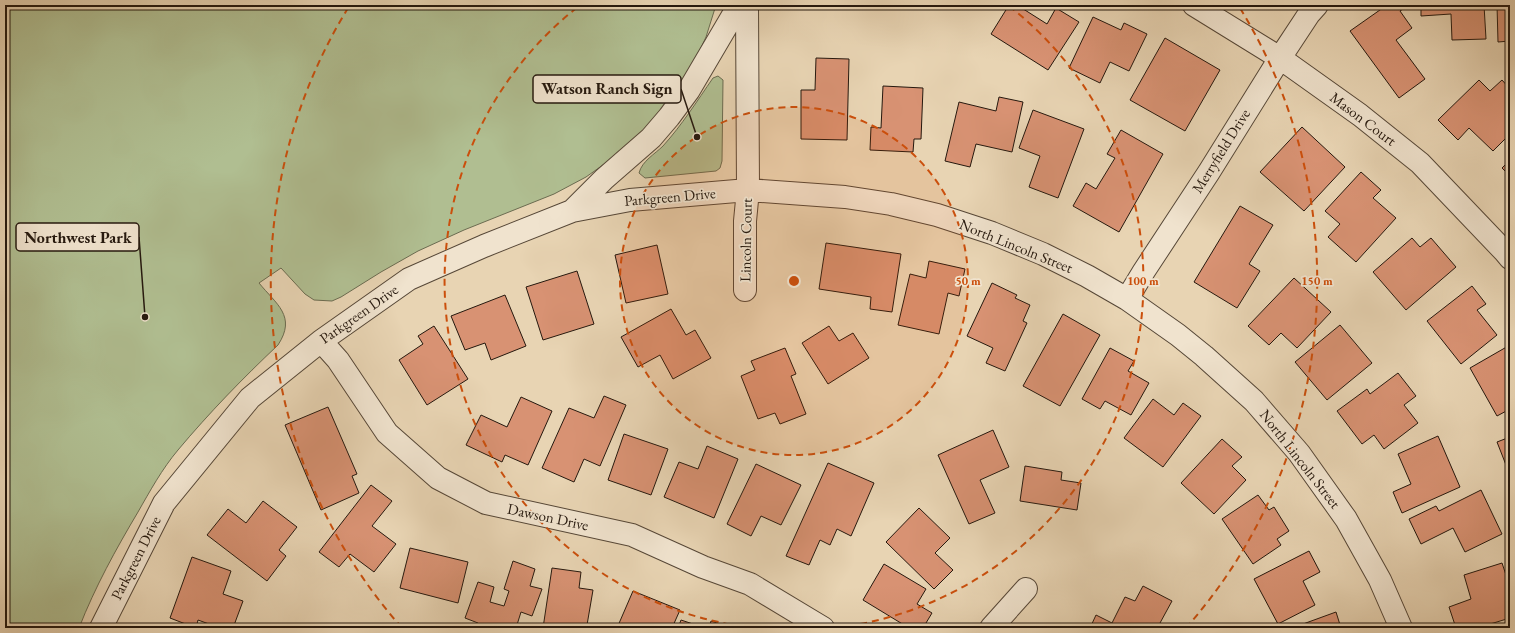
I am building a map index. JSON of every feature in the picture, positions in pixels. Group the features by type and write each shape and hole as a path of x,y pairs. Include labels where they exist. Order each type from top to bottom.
{"street":[{"path":"572,211 604,179 651,138 669,117 689,90 739,5"},
{"path":"747,5 748,190"},
{"name":"Mason Court","path":"1194,5 1280,58 1360,115 1420,163 1510,258"},
{"name":"Merryfield Drive","path":"1127,299 1308,14 1317,5"},
{"name":"Parkgreen Drive","path":"101,628 105,617 164,503 250,398 321,341 409,279 484,246 572,211 630,200 748,190"},
{"name":"Lincoln Court","path":"745,290 745,221 748,190"},
{"name":"North Lincoln Street","path":"748,190 845,197 891,204 937,215 992,233 1043,254 1087,276 1127,299 1178,335 1204,356 1254,401 1299,453 1346,519 1380,580 1401,628"},
{"name":"Dawson Drive","path":"321,341 338,360 387,433 438,478 486,503 632,535 703,567 750,584 823,628"},
{"path":"991,628 1026,589"}],"green space":[{"path":"5,5 716,5 706,37 692,67 674,96 636,140 586,177 554,194 464,230 418,251 332,301 314,300 305,294 281,268 259,283 277,304 285,318 283,335 278,345 214,409 178,450 167,465 114,554 79,628 5,628"},
{"path":"718,76 723,80 722,161 720,168 716,171 645,178 639,173 643,165 670,138 713,78"}],"building":[{"path":"1009,5 1017,5 1047,24 1056,8 1079,22 1048,70 991,34"},
{"path":"1387,5 1401,5 1403,9 1400,11 1412,28 1396,40 1425,79 1399,98 1350,31"},
{"path":"1421,5 1484,5 1486,39 1452,40 1451,14 1421,16"},
{"path":"1497,5 1510,5 1510,41 1498,42"},
{"path":"1093,17 1121,30 1124,23 1147,34 1129,71 1110,62 1100,83 1069,68"},
{"path":"1165,38 1220,70 1185,131 1130,100"},
{"path":"816,58 849,59 847,140 801,139 801,90 815,90"},
{"path":"1479,80 1490,91 1502,80 1510,89 1510,134 1493,151 1469,128 1458,140 1438,120"},
{"path":"883,86 923,88 921,139 914,139 913,152 870,150 871,127 881,128"},
{"path":"999,97 1023,102 1012,152 976,144 970,167 945,161 959,102 996,111"},
{"path":"1033,110 1084,129 1058,198 1029,187 1040,156 1019,148"},
{"path":"1302,127 1345,167 1304,211 1260,172"},
{"path":"1121,130 1163,154 1119,232 1073,206 1086,183 1096,189 1115,158 1107,154"},
{"path":"1510,160 1510,176 1502,168"},
{"path":"1361,172 1381,190 1373,198 1396,218 1356,262 1328,237 1340,224 1325,211"},
{"path":"1240,206 1273,225 1249,264 1260,271 1237,308 1194,282"},
{"path":"1412,238 1420,247 1431,238 1456,267 1406,310 1373,272"},
{"path":"826,243 901,254 892,312 870,309 871,297 819,289"},
{"path":"657,245 668,294 626,303 615,255"},
{"path":"929,261 965,269 959,296 948,293 939,334 898,325 910,274 926,278"},
{"path":"577,271 594,324 543,340 526,287"},
{"path":"1294,278 1331,312 1297,348 1281,333 1269,345 1248,326"},
{"path":"992,283 1017,295 1015,298 1030,305 1023,321 1027,323 1005,371 986,363 993,348 967,336"},
{"path":"1472,286 1486,304 1477,310 1497,335 1461,364 1427,321"},
{"path":"505,295 526,346 491,360 485,343 465,350 451,316"},
{"path":"671,309 686,335 695,330 711,358 673,379 660,355 638,367 621,337"},
{"path":"1063,314 1100,335 1060,406 1023,386"},
{"path":"1340,325 1372,363 1327,400 1295,362"},
{"path":"434,326 468,379 427,405 399,360 423,344 418,336"},
{"path":"829,326 839,341 853,333 869,358 828,384 802,343"},
{"path":"1510,345 1510,409 1497,416 1470,368"},
{"path":"785,348 796,374 791,376 806,414 780,424 775,413 758,419 741,376 755,370 751,361"},
{"path":"1110,348 1134,361 1128,371 1149,383 1131,415 1105,401 1100,409 1082,399"},
{"path":"1398,373 1416,396 1404,405 1418,423 1384,449 1374,435 1362,444 1337,411 1367,389 1370,394"},
{"path":"604,396 626,405 600,466 584,459 574,482 542,468 569,408 594,418"},
{"path":"521,397 552,411 528,465 505,455 502,462 466,445 481,415 507,427"},
{"path":"1153,399 1174,415 1183,403 1201,416 1163,467 1124,438"},
{"path":"328,407 357,474 352,476 359,493 321,510 285,425"},
{"path":"993,430 1009,467 980,480 995,513 969,524 938,455"},
{"path":"624,434 668,449 651,495 608,480"},
{"path":"1438,436 1460,487 1402,513 1393,492 1411,484 1398,454"},
{"path":"1510,437 1510,463 1506,465 1497,442"},
{"path":"1222,439 1242,457 1232,466 1246,480 1214,514 1181,483"},
{"path":"707,446 738,459 714,518 664,497 679,462 698,469"},
{"path":"828,463 874,483 851,536 837,529 830,545 820,540 809,565 786,556"},
{"path":"756,464 801,485 781,525 761,516 751,536 727,524"},
{"path":"1025,466 1062,472 1061,480 1081,483 1077,510 1020,501"},
{"path":"371,485 392,501 372,526 396,544 374,572 350,554 339,567 319,552"},
{"path":"1481,490 1502,534 1465,552 1453,528 1421,544 1409,519 1436,506 1439,511"},
{"path":"1258,495 1269,510 1274,507 1289,531 1277,539 1281,545 1253,564 1222,519"},
{"path":"263,501 297,527 279,550 286,556 267,581 207,535 228,509 246,523"},
{"path":"919,508 950,538 935,553 953,570 934,589 886,542"},
{"path":"410,548 468,562 458,603 400,588"},
{"path":"1309,551 1320,572 1303,581 1315,605 1278,624 1254,579"},
{"path":"192,557 231,571 223,594 243,601 233,628 220,628 198,620 196,628 170,618"},
{"path":"513,561 535,569 530,586 542,589 532,616 521,612 516,628 476,628 478,623 465,618 478,582 494,587 490,602 504,606 509,591 504,589"},
{"path":"1502,563 1510,587 1510,618 1477,628 1456,628 1449,607 1471,599 1464,575"},
{"path":"884,564 926,589 917,604 932,613 923,628 909,628 863,600"},
{"path":"552,568 581,572 579,588 593,590 587,625 582,624 582,628 543,628"},
{"path":"1143,586 1172,601 1160,623 1170,628 1090,628 1096,615 1112,623 1125,597 1135,601"},
{"path":"633,591 680,610 672,628 617,628"},
{"path":"1336,612 1341,628 1292,628"},
{"path":"681,620 705,628 678,628"},
{"path":"711,621 732,628 709,628"}],"place":[{"name":"Watson Ranch Sign","path":"697,137"},
{"name":"Northwest Park","path":"145,317"}]}
